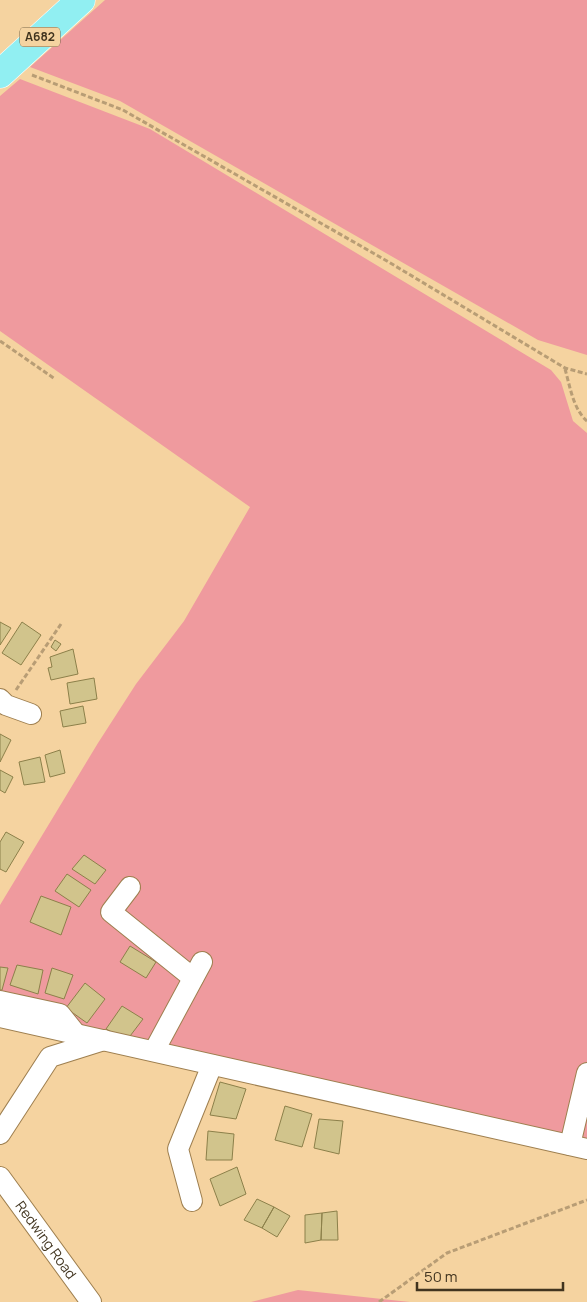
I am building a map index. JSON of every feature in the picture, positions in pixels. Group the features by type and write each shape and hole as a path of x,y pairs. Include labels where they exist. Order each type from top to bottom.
{"main road":[{"name":"A682","path":"4,70 81,0"}],"street":[{"path":"3,702 31,714"},
{"path":"130,887 111,912 198,970 154,1051"},
{"path":"0,1001 60,1014 76,1034"},
{"path":"0,1017 578,1147 587,1073"},
{"path":"0,1134 50,1058 105,1040"},
{"path":"192,1201 178,1149 212,1064"},
{"name":"Redwing Road","path":"0,1178 91,1302"}],"path":[{"path":"4,70 123,110 387,261 565,368 587,374"},
{"path":"0,341 55,379"},
{"path":"565,368 572,394 582,417 587,421"},
{"path":"3,702 61,624"},
{"path":"379,1302 446,1253 587,1200"}],"shaded area":[{"path":"105,0 587,0 587,355 538,340 120,101 30,67"},
{"path":"20,79 150,129 551,370 561,382 573,421 587,433 587,1145 0,1010 0,905 136,684 184,621 250,507 0,331 0,96"},
{"path":"298,1290 410,1302 251,1302"}],"building":[{"path":"0,622 11,628 0,645"},
{"path":"22,622 41,635 21,665 2,653"},
{"path":"55,640 61,644 56,651 51,647"},
{"path":"73,649 78,674 51,680 48,668 52,667 50,657"},
{"path":"94,678 97,699 70,704 67,683"},
{"path":"83,706 86,723 63,727 60,711"},
{"path":"0,734 11,740 0,762"},
{"path":"60,750 65,773 50,777 45,755"},
{"path":"40,757 45,782 24,785 19,762"},
{"path":"0,770 13,777 5,793 0,790"},
{"path":"6,832 24,842 6,872 0,869 0,842"},
{"path":"84,855 106,870 95,884 72,869"},
{"path":"67,874 91,890 79,907 55,891"},
{"path":"41,896 71,907 61,935 30,922"},
{"path":"130,946 156,962 146,978 120,962"},
{"path":"17,965 43,970 38,994 10,985"},
{"path":"0,967 8,968 2,990 0,990"},
{"path":"52,968 73,975 64,999 45,993"},
{"path":"85,983 105,999 87,1023 66,1008"},
{"path":"122,1006 143,1019 127,1040 106,1029"},
{"path":"220,1082 246,1089 236,1119 210,1115"},
{"path":"285,1106 312,1114 302,1147 275,1140"},
{"path":"319,1119 343,1121 339,1154 314,1148"},
{"path":"208,1131 234,1134 232,1160 206,1160"},
{"path":"237,1167 246,1194 220,1206 210,1179"},
{"path":"257,1199 274,1207 262,1228 244,1220"},
{"path":"274,1207 290,1216 277,1237 262,1228"},
{"path":"337,1211 338,1240 321,1240 322,1213"},
{"path":"322,1213 321,1240 305,1243 305,1215"}]}
